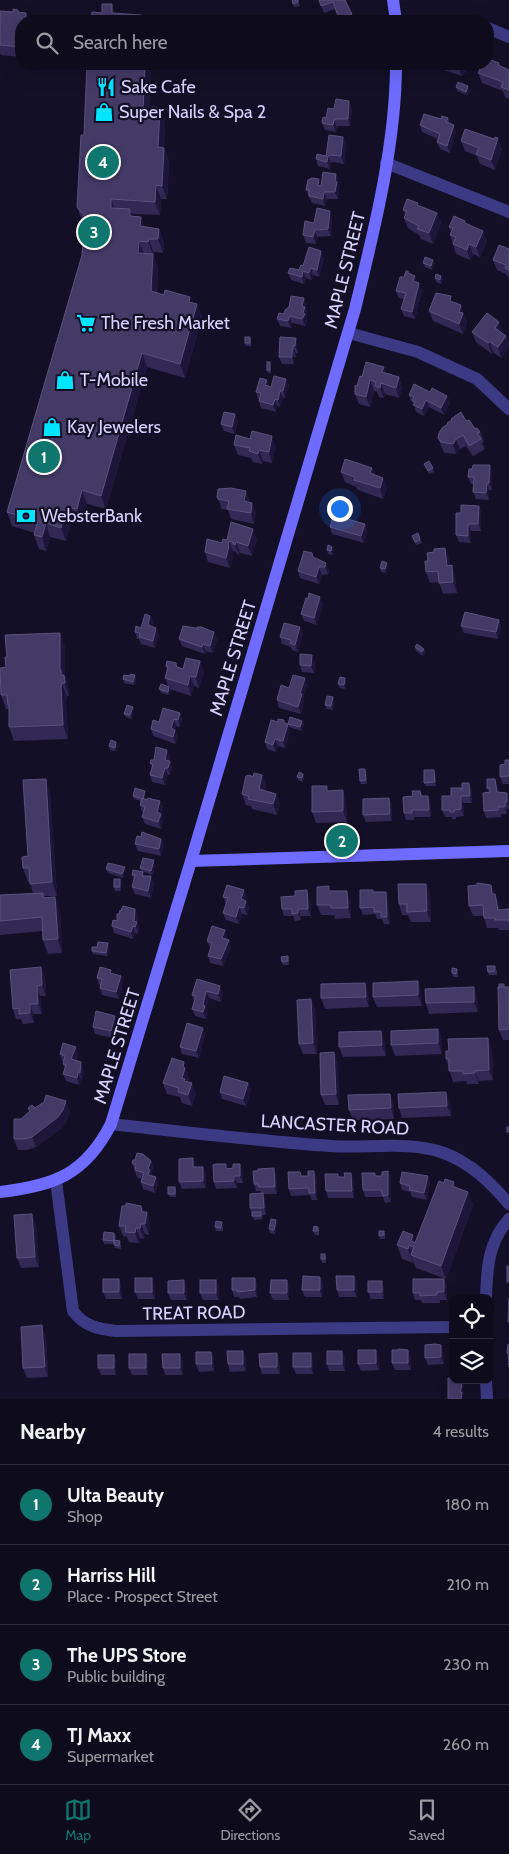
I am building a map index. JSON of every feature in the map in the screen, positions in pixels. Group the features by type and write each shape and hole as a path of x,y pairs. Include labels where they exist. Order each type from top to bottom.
{"main road":[{"path":"393,0 395,15"},
{"name":"MAPLE STREET","path":"0,1192 35,1187 56,1180 75,1168 94,1152 111,1124 349,333 376,221 386,163 396,70"},
{"path":"191,861 509,852"}],"street":[{"path":"494,31 509,37"},
{"path":"386,163 509,212"},
{"path":"349,333 418,352 477,379 509,409"},
{"name":"LANCASTER ROAD","path":"111,1124 323,1145 424,1148 443,1153 466,1163 488,1181 509,1204"},
{"name":"TREAT ROAD","path":"56,1180 73,1311 78,1318 96,1328 116,1331 449,1327"},
{"path":"486,1294 490,1250 502,1227 509,1219"},
{"path":"486,1384 487,1399"}],"building":[{"path":"292,0 298,0 298,2 293,4"},
{"path":"319,0 345,0 352,14 338,15 333,2 321,6"},
{"path":"102,4 112,4 112,13 141,15 92,15 92,12 102,13"},
{"path":"13,9 26,13 26,15 15,15 15,46 0,45 0,11 13,12"},
{"path":"494,61 499,63 498,65 509,70 509,90 501,87 503,82 478,73 479,70 494,70"},
{"path":"87,70 145,70 143,110 152,111 152,107 160,108 158,147 164,148 162,186 156,185 155,202 111,199 111,208 130,209 130,216 141,217 140,226 159,229 158,239 149,239 148,242 139,241 138,253 153,254 151,291 164,295 165,290 190,297 189,302 197,304 180,364 142,353 101,496 82,490 77,509 67,507 61,528 46,523 42,537 34,535 38,521 7,512 82,255 85,217 77,207 81,135 84,135"},
{"path":"458,82 468,86 466,92 456,87"},
{"path":"336,99 349,101 348,119 336,119 333,125 322,123 323,117 326,118 328,108 334,109"},
{"path":"424,114 441,119 442,116 448,118 446,122 454,125 447,146 437,142 440,134 420,125"},
{"path":"465,129 494,139 495,137 498,138 491,160 476,154 479,148 461,141"},
{"path":"329,135 343,137 341,156 330,155 327,162 316,159 317,154 326,156"},
{"path":"323,172 336,174 335,192 324,192 323,199 309,196 309,190 306,190 308,180 312,178 319,179 318,185 321,186"},
{"path":"407,199 437,213 429,233 417,229 419,226 404,218 407,211 403,210"},
{"path":"317,208 330,211 328,229 315,230 313,237 303,235 305,221 314,223"},
{"path":"454,216 483,231 476,247 469,244 467,250 453,244 456,237 450,235 453,228 449,227"},
{"path":"499,245 509,249 509,270 505,268 506,265 493,260"},
{"path":"309,247 321,251 317,270 311,268 309,273 303,271 302,277 288,273 290,268 299,270 301,265 303,266"},
{"path":"425,257 433,260 431,266 423,263"},
{"path":"406,271 415,276 413,281 419,283 412,312 401,309 406,293 396,291 400,277 404,277"},
{"path":"436,274 441,276 440,280 435,278"},
{"path":"436,293 451,296 450,301 461,305 459,312 463,313 459,324 429,311"},
{"path":"291,296 304,298 302,306 305,307 303,313 305,314 302,319 290,316 288,321 277,319 279,313 284,314 285,310 289,307"},
{"path":"487,313 499,322 495,328 506,336 498,347 490,342 488,343 472,332"},
{"path":"245,337 250,337 250,343 245,343"},
{"path":"280,337 296,338 292,357 279,357"},
{"path":"267,362 270,362 270,370 267,370"},
{"path":"366,362 384,367 382,372 399,377 396,388 381,383 380,388 375,386 376,382 370,380 366,397 355,394 355,385 357,386 360,376 362,377"},
{"path":"274,376 286,379 278,400 275,399 273,405 259,401 261,393 256,392 260,378 267,380 265,385 271,387"},
{"path":"414,384 430,392 432,388 447,396 441,408 426,400 422,409 413,405 415,402 412,400 414,397 409,395"},
{"path":"224,412 235,414 232,427 221,424"},
{"path":"461,412 466,421 469,420 475,429 477,428 480,432 477,433 481,439 469,446 463,435 456,439 453,444 441,442 438,438 442,428"},
{"path":"252,431 272,436 269,452 259,450 258,454 249,451 250,448 234,445 236,435 250,439"},
{"path":"345,459 372,468 370,473 383,478 380,488 354,480 355,477 341,472"},
{"path":"429,461 433,468 428,471 424,464"},
{"path":"473,465 490,465 489,483 487,483 486,493 473,492 474,477 468,477 469,469 472,469"},
{"path":"231,488 246,491 244,501 252,503 251,513 227,509 229,501 218,499 218,489"},
{"path":"461,505 479,506 478,524 468,524 468,536 456,535 456,513 461,513"},
{"path":"335,509 349,513 347,519 365,524 361,536 330,527"},
{"path":"231,522 253,529 248,546 236,542 235,545 229,541 226,558 205,552 207,539 222,543 223,539 227,540"},
{"path":"418,533 420,540 415,542 412,536"},
{"path":"328,545 332,547 331,551 327,550"},
{"path":"445,548 447,566 452,565 453,582 439,583 438,571 426,572 425,561 428,561 427,553 434,552 434,549"},
{"path":"304,551 312,553 313,557 326,563 325,567 319,567 316,577 298,571"},
{"path":"382,561 387,563 385,569 380,568"},
{"path":"309,593 320,597 314,618 301,614"},
{"path":"465,612 499,620 496,632 461,626"},
{"path":"145,614 150,616 148,625 156,628 153,641 139,637 140,633 135,632 136,626 141,628"},
{"path":"284,623 300,627 295,645 290,643 291,640 280,637"},
{"path":"183,626 196,628 197,630 197,627 201,627 214,632 210,646 203,644 202,647 179,639"},
{"path":"60,633 60,670 61,675 64,675 65,683 62,683 61,687 63,725 9,727 7,695 1,695 0,668 6,667 5,657 7,657 5,635"},
{"path":"417,644 424,649 422,652 415,647"},
{"path":"300,654 312,655 311,666 300,665"},
{"path":"186,658 200,661 196,677 190,676 188,685 165,678 168,667 166,666 167,661 176,663 177,667 183,669"},
{"path":"130,674 135,675 133,682 123,679 124,675 130,676"},
{"path":"293,675 305,678 298,707 277,700 281,685 289,688"},
{"path":"340,677 345,678 344,685 338,684"},
{"path":"161,684 169,687 168,692 159,689"},
{"path":"327,696 333,697 331,706 325,705"},
{"path":"127,705 133,707 130,715 124,714"},
{"path":"163,708 180,713 178,720 174,719 171,728 175,730 173,737 151,729 153,720 159,722"},
{"path":"290,717 302,721 300,727 288,724"},
{"path":"278,719 284,720 284,723 288,724 283,741 275,739 273,745 265,742 271,720 278,722"},
{"path":"111,740 116,742 115,748 109,746"},
{"path":"156,747 167,750 165,760 170,761 168,768 165,768 162,778 150,775 153,764 150,763 151,760 154,760"},
{"path":"505,760 509,760 509,776 500,777 500,765 505,764"},
{"path":"359,769 365,769 366,780 360,781"},
{"path":"424,770 434,770 435,782 424,783"},
{"path":"299,772 303,774 302,778 297,777"},
{"path":"254,773 262,775 259,789 276,794 273,804 248,799 249,796 242,794 246,776 250,775 253,777"},
{"path":"46,779 52,882 30,884 29,868 23,868 22,857 28,856 23,780"},
{"path":"487,779 495,779 497,792 507,793 505,807 498,807 498,810 484,811 483,793 490,792 490,788 487,788"},
{"path":"462,783 469,783 470,796 461,796 461,809 454,810 454,812 442,810 442,796 451,796 451,788 461,788 462,790"},
{"path":"312,786 327,786 327,791 343,790 343,811 312,812"},
{"path":"135,788 145,791 143,799 133,796"},
{"path":"412,791 420,791 421,796 428,796 429,810 412,810 412,813 404,813 403,797 413,796"},
{"path":"142,798 160,801 157,812 161,814 158,822 142,817 145,807 140,805"},
{"path":"389,798 390,814 363,815 363,799"},
{"path":"142,832 161,839 159,849 135,844 137,836 141,837"},
{"path":"143,858 154,860 151,871 140,868"},
{"path":"108,863 125,867 122,874 106,869"},
{"path":"133,870 143,872 142,876 151,876 148,891 132,887 135,875 132,875"},
{"path":"114,879 120,879 120,887 114,887"},
{"path":"477,883 491,885 498,910 509,909 509,922 508,920 484,918 483,905 469,906 468,886 477,885"},
{"path":"398,884 426,884 427,911 407,912 407,904 399,904"},
{"path":"227,885 244,890 241,899 246,901 244,908 239,907 236,917 223,913 228,898 223,897"},
{"path":"329,886 329,891 347,891 348,908 331,908 331,905 317,905 317,887"},
{"path":"307,890 308,909 298,909 298,913 292,914 292,909 282,909 281,897 295,896 295,891"},
{"path":"360,890 386,892 387,917 381,917 381,912 374,912 374,907 360,908"},
{"path":"43,893 43,898 55,897 58,939 43,940 42,917 0,921 0,895"},
{"path":"123,906 135,909 134,921 137,922 131,932 112,926 113,920 117,921 117,914 119,914"},
{"path":"212,926 225,930 222,938 229,940 221,959 208,956 212,943 207,941"},
{"path":"98,942 108,943 106,953 92,951 92,947 97,947"},
{"path":"288,956 288,961 282,962 281,957"},
{"path":"487,966 495,966 495,971 488,972"},
{"path":"41,967 42,985 37,986 38,1004 30,1004 30,1013 19,1014 19,1008 13,1009 10,970"},
{"path":"100,967 111,970 110,973 121,976 116,992 100,988 102,979 97,978"},
{"path":"452,968 457,969 456,974 452,973"},
{"path":"197,979 220,986 218,994 206,991 203,1012 192,1009 196,996 192,995"},
{"path":"418,981 418,995 373,997 373,983"},
{"path":"365,983 366,997 321,998 321,984"},
{"path":"474,987 474,1002 426,1003 425,989"},
{"path":"498,987 509,987 509,1029 499,1030"},
{"path":"311,999 313,1043 299,1044 297,1000"},
{"path":"96,1011 115,1016 111,1031 93,1027"},
{"path":"187,1023 203,1028 196,1051 180,1047"},
{"path":"438,1029 438,1043 391,1045 391,1031"},
{"path":"381,1031 382,1045 339,1047 339,1032"},
{"path":"488,1038 489,1070 463,1074 463,1071 449,1071 449,1059 446,1059 446,1051 449,1051 448,1039"},
{"path":"63,1043 76,1047 71,1059 81,1062 80,1073 78,1072 77,1078 63,1074 66,1065 63,1064 65,1056 60,1054"},
{"path":"334,1052 336,1094 321,1095 320,1053"},
{"path":"172,1058 184,1062 183,1067 185,1068 182,1078 185,1079 184,1081 192,1083 188,1095 178,1092 179,1088 163,1083"},
{"path":"224,1076 248,1083 243,1099 220,1092"},
{"path":"446,1092 447,1106 399,1108 398,1094"},
{"path":"390,1094 391,1108 349,1110 348,1095"},
{"path":"46,1095 66,1101 58,1117 32,1137 14,1139 14,1119 21,1119 30,1111 28,1108 32,1105 35,1108 44,1102"},
{"path":"137,1153 143,1154 151,1161 148,1175 156,1177 153,1186 141,1182 144,1173 135,1170 136,1165 132,1163"},
{"path":"193,1158 193,1167 203,1167 203,1181 179,1182 179,1159"},
{"path":"226,1164 226,1169 233,1168 233,1164 240,1164 240,1176 234,1176 234,1181 214,1182 213,1165"},
{"path":"274,1168 275,1187 259,1187 258,1184 254,1184 253,1171"},
{"path":"308,1171 314,1171 315,1193 309,1193 309,1188 289,1189 288,1172 300,1172 301,1176 308,1176"},
{"path":"388,1171 388,1195 383,1196 381,1190 363,1190 362,1173 375,1173 375,1176 382,1176 382,1172"},
{"path":"402,1172 428,1176 424,1193 409,1190 410,1186 400,1183"},
{"path":"344,1173 351,1173 352,1191 326,1191 325,1174 338,1174 338,1177 345,1177"},
{"path":"445,1179 454,1182 452,1186 468,1192 441,1266 411,1255 414,1247 409,1245 408,1249 397,1245 403,1231 413,1235 411,1241 415,1243 439,1181 444,1183"},
{"path":"168,1187 175,1187 175,1194 168,1194"},
{"path":"263,1193 264,1208 250,1208 250,1194"},
{"path":"126,1203 141,1206 142,1212 147,1212 145,1224 141,1224 140,1228 136,1228 135,1233 125,1232 126,1226 119,1226 122,1206 126,1206"},
{"path":"252,1212 261,1212 261,1216 252,1216"},
{"path":"32,1214 35,1257 17,1258 14,1215"},
{"path":"271,1219 276,1220 274,1230 269,1229"},
{"path":"216,1221 222,1222 221,1228 215,1227"},
{"path":"314,1226 318,1227 318,1231 313,1231"},
{"path":"379,1231 384,1231 384,1235 379,1236"},
{"path":"104,1232 114,1233 114,1241 103,1240"},
{"path":"114,1240 120,1241 119,1246 114,1245"},
{"path":"321,1254 325,1254 325,1259 321,1259"},
{"path":"507,1266 509,1266 509,1282 507,1282"},
{"path":"303,1276 320,1277 320,1290 302,1290"},
{"path":"336,1276 354,1276 354,1290 337,1290"},
{"path":"135,1278 152,1278 152,1292 135,1292"},
{"path":"232,1278 255,1278 255,1290 237,1292 237,1290 232,1290"},
{"path":"103,1279 119,1279 119,1292 103,1292"},
{"path":"413,1279 444,1279 444,1292 437,1292 437,1295 420,1296 420,1293 413,1293"},
{"path":"184,1280 184,1293 168,1293 168,1281"},
{"path":"200,1280 216,1280 216,1293 200,1293"},
{"path":"271,1280 287,1280 287,1293 270,1293"},
{"path":"368,1281 382,1281 382,1292 368,1292"},
{"path":"42,1325 45,1367 23,1368 21,1327"},
{"path":"509,1344 509,1367 507,1353"},
{"path":"425,1345 441,1345 441,1357 425,1358"},
{"path":"358,1350 376,1350 376,1363 358,1364"},
{"path":"392,1350 408,1350 408,1363 392,1363"},
{"path":"227,1351 243,1351 243,1364 228,1364"},
{"path":"327,1351 342,1351 342,1364 327,1364"},
{"path":"196,1352 211,1352 212,1364 196,1364"},
{"path":"277,1353 277,1367 260,1367 259,1354"},
{"path":"293,1353 311,1353 311,1367 293,1367"},
{"path":"129,1354 146,1354 146,1368 129,1368"},
{"path":"162,1354 180,1354 180,1368 163,1368"},
{"path":"98,1355 114,1355 114,1368 98,1368"},
{"path":"449,1378 449,1384 462,1384 460,1392 462,1392 461,1399 448,1399"}],"place":[{"name":"Sake Cafe","path":"106,87"},
{"name":"Super Nails & Spa 2","path":"104,112"},
{"name":"TJ Maxx","path":"103,162"},
{"name":"The UPS Store","path":"94,232"},
{"name":"The Fresh Market","path":"86,323"},
{"name":"T-Mobile","path":"65,380"},
{"name":"Kay Jewelers","path":"52,427"},
{"name":"Ulta Beauty","path":"44,457"},
{"name":"WebsterBank","path":"26,516"},
{"name":"Harriss Hill","path":"342,841"}]}
